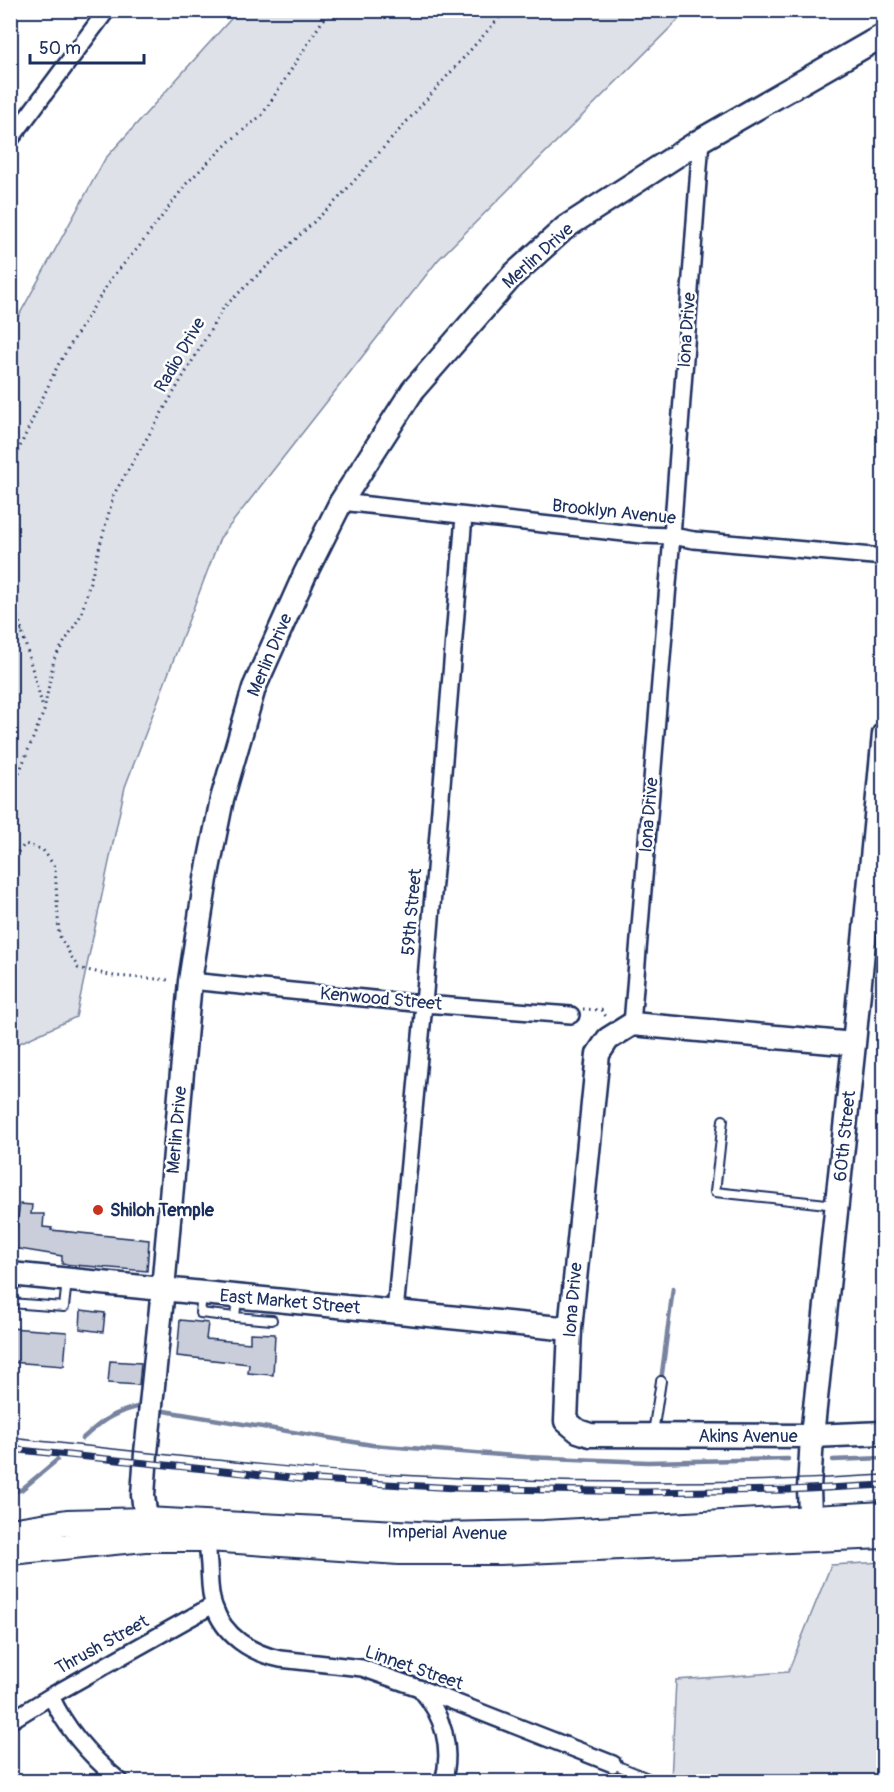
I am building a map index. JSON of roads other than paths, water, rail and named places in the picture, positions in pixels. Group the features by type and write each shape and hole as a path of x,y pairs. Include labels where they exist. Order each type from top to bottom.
{"main road":[{"name":"Imperial Avenue","path":"811,1528 884,1514"},
{"name":"Imperial Avenue","path":"10,1531 67,1522 146,1530 437,1535 811,1528 884,1536"},
{"name":"Imperial Avenue","path":"10,1552 146,1530"}],"street":[{"path":"10,140 107,10"},
{"name":"Merlin Drive","path":"146,1530 143,1495 190,981 206,879 222,799 254,688 305,574 341,502 413,390 513,274 566,227 701,140 884,35"},
{"name":"Iona Drive","path":"612,1434 590,1435 578,1431 566,1421 570,1329 598,1054 608,1039 626,1028 672,536 701,140"},
{"name":"Brooklyn Avenue","path":"341,502 642,535 884,557"},
{"name":"59th Street","path":"395,1312 424,1004 464,516"},
{"name":"60th Street","path":"811,1528 808,1489 812,1436 882,777 884,734"},
{"name":"Kenwood Street","path":"190,981 424,1004 571,1015"},
{"path":"626,1028 854,1044"},
{"name":"East Market Street","path":"10,1274 202,1294 236,1307 395,1312 570,1329"},
{"name":"Akins Avenue","path":"612,1434 812,1436 884,1433"},
{"name":"Linnet Street","path":"209,1531 210,1586 213,1605 222,1623 246,1646 280,1659 362,1668 613,1764"},
{"name":"Thrush Street","path":"10,1721 213,1605"},
{"path":"419,1688 435,1710 445,1735 447,1762 443,1782"},
{"path":"51,1696 57,1710 80,1742 121,1782"}],"lane":[{"path":"723,1120 715,1192 837,1205"},
{"path":"10,1303 64,1307 67,1280"},
{"path":"236,1307 272,1320"},
{"path":"653,1435 661,1381"},
{"name":"Linnet Street","path":"613,1764 658,1782"}],"waterway":[{"path":"661,1381 673,1288"},
{"path":"82,1439 107,1419 137,1407"},
{"path":"164,1411 372,1445 526,1457 648,1462 788,1459"},
{"path":"833,1460 884,1458"},
{"path":"10,1492 21,1490 57,1460"}],"tram line":[{"path":"10,1438 302,1468 459,1478 580,1482 702,1482 884,1475"}],"railway":[{"path":"10,1449 301,1479 455,1488 643,1492 789,1490 884,1485"}],"place":[{"name":"Shiloh Temple","path":"98,1210"}]}
